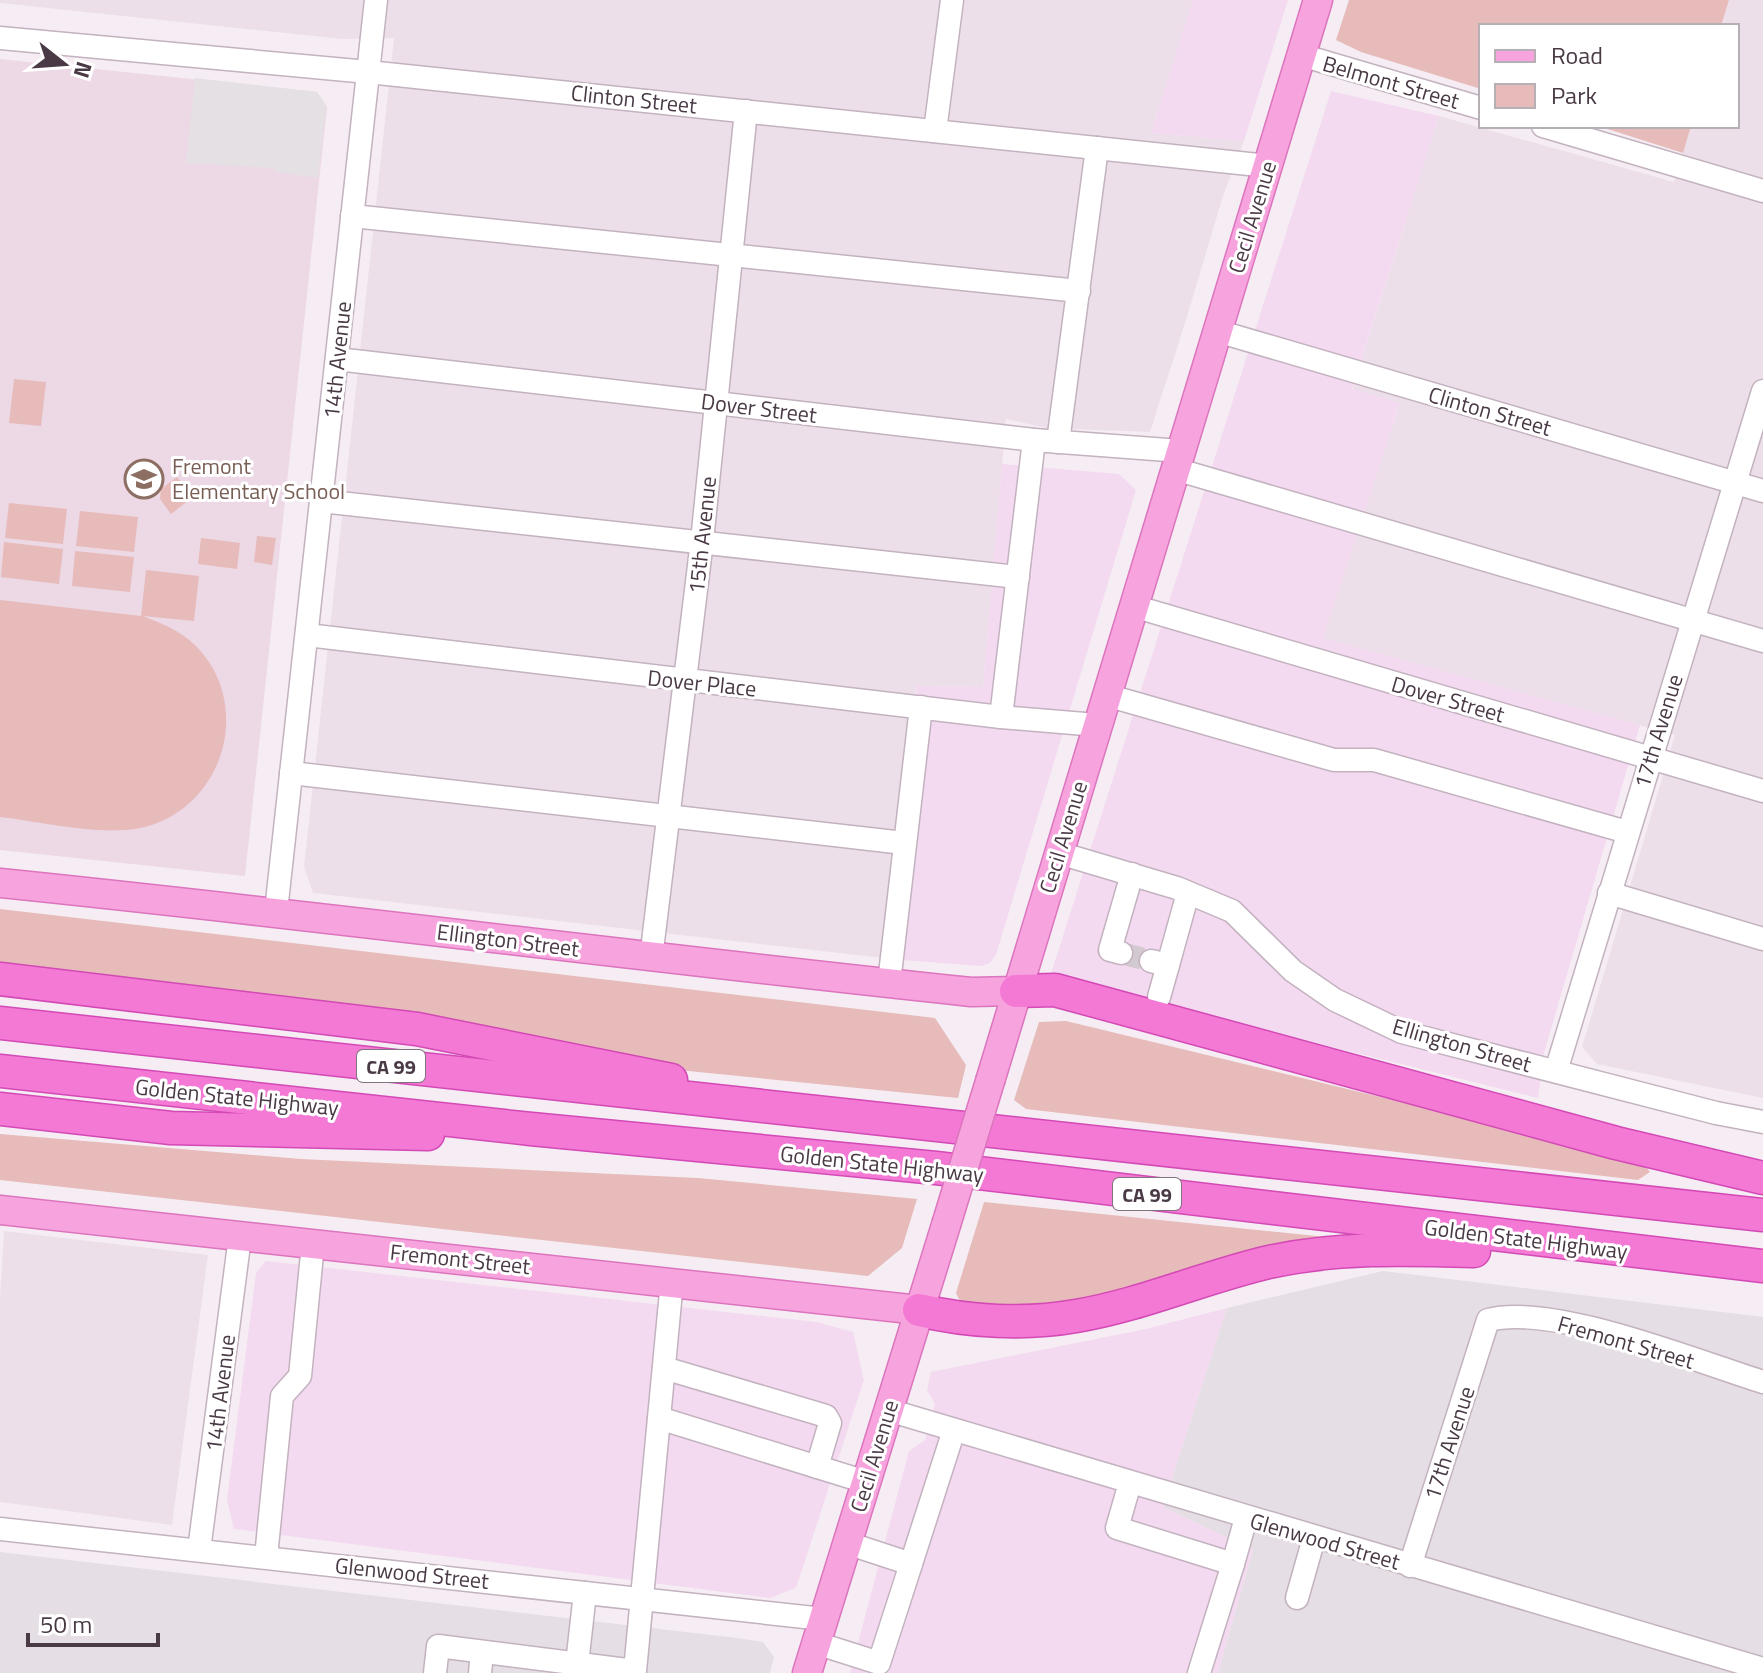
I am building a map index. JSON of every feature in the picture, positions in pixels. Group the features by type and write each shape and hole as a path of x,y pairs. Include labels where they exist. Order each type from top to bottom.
{"highway":[{"path":"0,979 417,1029 633,1071 782,1108"},
{"path":"1016,991 1055,990 1616,1143 1763,1178"},
{"name":"Golden State Highway","path":"0,1023 1763,1215"},
{"name":"Golden State Highway","path":"0,1071 531,1129 936,1168 1763,1266"},
{"path":"0,1109 171,1128 393,1136 531,1129"},
{"path":"919,1310 989,1320 1075,1317 1268,1263 1367,1249 1664,1255"}],"main road":[{"name":"Cecil Avenue","path":"807,1673 1318,0"},
{"name":"Ellington Street","path":"0,883 276,911 651,958 971,992 1016,991"},
{"name":"Fremont Street","path":"0,1210 919,1310"}],"street":[{"name":"14th Avenue","path":"276,911 376,0"},
{"path":"935,131 952,0"},
{"name":"Clinton Street","path":"0,38 368,72 1268,166"},
{"name":"Belmont Street","path":"1301,55 1479,107"},
{"name":"15th Avenue","path":"651,958 702,541 746,111"},
{"path":"1550,128 1763,191"},
{"path":"1058,442 1097,148"},
{"path":"352,216 1079,291"},
{"name":"Clinton Street","path":"1217,331 1763,491"},
{"name":"Dover Street","path":"337,359 1058,442 1178,460 1763,641"},
{"name":"17th Avenue","path":"1556,1071 1763,391"},
{"path":"1001,717 1034,440"},
{"path":"321,501 1018,577"},
{"name":"Dover Street","path":"1133,606 1763,791"},
{"name":"Dover Place","path":"307,635 685,681 1097,725"},
{"path":"1106,695 1334,760 1374,760 1627,832"},
{"path":"889,983 921,707"},
{"path":"291,773 904,843"},
{"name":"Ellington Street","path":"1059,853 1132,874 1232,911 1293,971 1335,1000 1402,1032 1763,1122"},
{"path":"1121,953 1110,950 1132,874"},
{"path":"1159,997 1159,963 1188,893"},
{"path":"1609,893 1763,939"},
{"name":"14th Avenue","path":"199,1550 240,1237"},
{"path":"266,1557 282,1396 300,1376 313,1244"},
{"path":"435,1673 438,1646 481,1663 577,1664 635,1671 672,1281"},
{"name":"Fremont Street","path":"1488,1320 1506,1315 1570,1322 1763,1382"},
{"name":"17th Avenue","path":"1410,1566 1488,1320"},
{"path":"664,1368 826,1416 830,1423 817,1467"},
{"name":"Glenwood Street","path":"888,1410 1763,1669"},
{"path":"659,1418 866,1482"},
{"path":"847,1543 911,1564 954,1430"},
{"path":"1130,1483 1117,1528 1233,1564"},
{"path":"1199,1673 1246,1518"},
{"name":"Glenwood Street","path":"0,1529 641,1599 820,1631 879,1663 911,1564"},
{"path":"1297,1598 1314,1538"},
{"path":"577,1664 585,1593"}],"shaded area":[{"path":"0,0 1193,0 1151,133 1244,141 1223,196 1150,432 1046,428 1006,419 983,687 916,686 883,958 313,893 304,867 394,38 342,39 0,3"},
{"path":"1193,0 1288,0 1244,141 1151,133"},
{"path":"1729,0 1763,0 1763,1098 1597,1064 1582,1047 1675,735 1322,638 1400,404 1352,390 1439,116 1674,182 1690,128 1739,128 1739,24 1722,24"},
{"name":"Fremont Elementary School","path":"0,59 317,92 327,107 245,876 0,850"},
{"path":"195,78 317,92 326,105 318,178 277,172 273,168 186,163"},
{"path":"1331,91 1439,116 1352,389 1400,403 1323,638 1640,725 1544,1053 1538,1098 1050,977"},
{"path":"1002,464 1119,474 1136,490 996,955 990,963 981,966 901,960 916,686 983,687"},
{"path":"4,1231 208,1255 172,1525 0,1502 0,1298"},
{"path":"266,1261 817,1322 853,1332 864,1380 796,1588 770,1598 234,1529 227,1500 256,1273"},
{"path":"1383,1271 1763,1317 1763,1673 1218,1673 1253,1550 1163,1507 1227,1308"},
{"path":"1227,1308 1163,1507 1253,1550 1218,1673 850,1673 909,1451 925,1440 935,1404 927,1390 931,1372 1146,1329"},
{"path":"0,1552 737,1638 763,1642 774,1657 770,1673 0,1673"}],"green space":[{"path":"1349,0 1729,0 1722,24 1479,24 1479,88 1361,52 1336,40"},
{"path":"1604,128 1690,128 1683,153"},
{"path":"14,379 46,382 41,426 9,423"},
{"path":"177,477 193,497 171,514 160,499 161,489"},
{"path":"9,503 67,509 63,544 5,538"},
{"path":"80,511 138,517 134,552 76,546"},
{"path":"257,536 276,538 272,565 254,562"},
{"path":"201,538 240,543 237,569 198,564"},
{"path":"4,542 63,549 59,584 1,577"},
{"path":"75,551 134,557 130,592 72,586"},
{"path":"146,570 199,576 194,621 143,616 184,636 196,646 213,669 223,694 226,721 223,748 213,772 198,794 177,812 152,825 135,829 97,830 0,817 0,600 141,616"},
{"path":"0,909 935,1018 966,1065 958,1098 648,1067 0,964"},
{"path":"1066,1021 1641,1160 1650,1172 1638,1180 1026,1109 1014,1100 1039,1022"},
{"path":"0,1134 301,1159 698,1178 917,1199 902,1248 868,1276 0,1180"},
{"path":"984,1202 1356,1240 1073,1308 1026,1310 961,1303 956,1293"}],"tunnel":[{"path":"1121,953 1151,961"}],"place":[{"name":"Fremont Elementary School","path":"144,479"}]}
